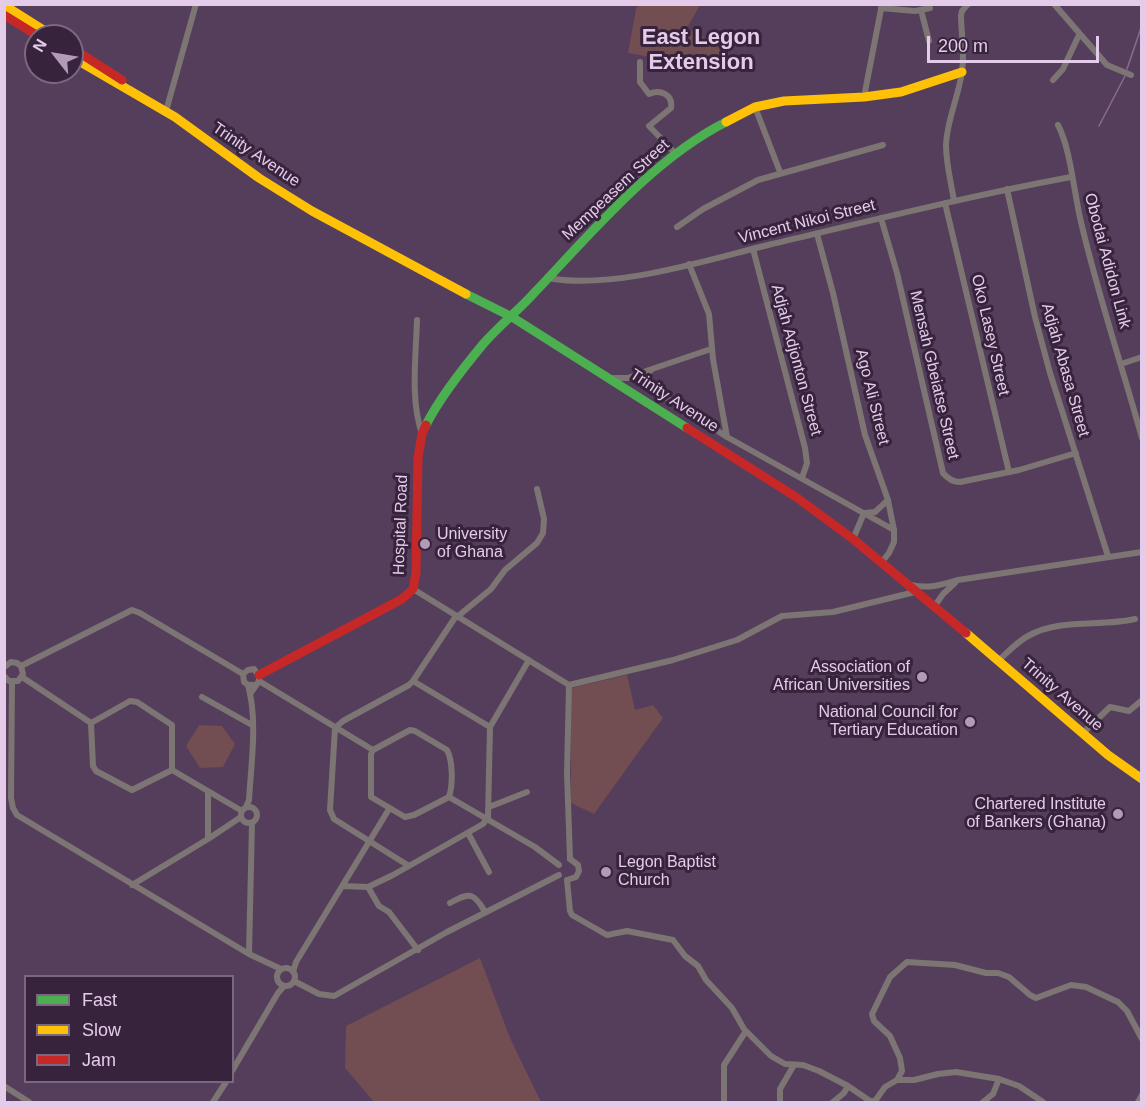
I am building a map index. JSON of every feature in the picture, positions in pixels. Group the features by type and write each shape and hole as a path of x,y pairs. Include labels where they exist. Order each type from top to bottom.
{"street":[{"path":"166,111 196,4"},
{"path":"954,201 947,166 946,144 962,72 961,15 962,10 968,4"},
{"path":"1053,4 1107,65 1129,75"},
{"path":"4,5 34,24"},
{"path":"864,97 881,6 921,10 930,8"},
{"path":"921,10 929,41"},
{"path":"4,15 24,27"},
{"path":"1053,80 1063,69 1079,35"},
{"name":"Trinity Avenue","path":"84,56 137,89 152,104"},
{"path":"640,62 640,82 649,94 662,92 668,95 672,103 671,108 649,126 676,154"},
{"name":"Trinity Avenue","path":"84,64 166,111 259,178 317,214 512,317 796,497 853,539 999,660 1108,755 1142,779"},
{"name":"Mempeasem Street","path":"512,317 618,207 676,154 716,127 755,107 784,100 864,97 901,92 962,72"},
{"path":"755,107 780,172"},
{"name":"Obodai Adidon Link","path":"1058,125 1064,138 1095,275 1139,421 1142,438"},
{"path":"677,227 731,192 780,172 883,145"},
{"name":"Vincent Nikoi Street","path":"548,278 580,282 629,276 1007,189 1071,177"},
{"name":"Adjah Abasa Street","path":"1007,189 1035,317 1050,373 1108,556"},
{"name":"Oko Lasey Street","path":"945,203 1009,472"},
{"name":"Mensah Gbeiatse Street","path":"881,218 897,273 946,478 955,482 1009,472 1076,453"},
{"name":"Ago Ali Street","path":"817,234 833,293 865,435 888,500 894,530 894,542 881,563"},
{"name":"Adjah Adjonton Street","path":"753,249 805,448 807,463 802,478"},
{"path":"689,264 709,314 711,349 727,437"},
{"name":"Hospital Road","path":"257,678 402,598 413,589 416,573 418,458 422,434 434,410 485,342 512,317"},
{"path":"417,320 416,418 422,434"},
{"path":"628,378 711,349"},
{"path":"1121,364 1142,357"},
{"path":"646,383 647,374 652,369"},
{"path":"611,378 628,378 646,383 727,437 894,530"},
{"path":"409,866 369,842 331,815 335,728 343,721 409,685 457,617 491,589 505,570 537,543 543,533 544,519 537,489"},
{"path":"864,513 875,512 888,500"},
{"path":"853,539 864,513"},
{"path":"905,584 925,588 958,580 1142,552"},
{"path":"934,607 942,594 958,580"},
{"path":"413,589 569,685 673,660 737,640 782,616 833,612 915,592"},
{"path":"21,666 132,610 243,674"},
{"path":"999,660 1024,638 1039,631 1062,625 1135,620"},
{"path":"344,886 368,886 409,866 487,821 490,727 529,660"},
{"path":"4,667 11,662 17,663 23,671 18,681 12,682 4,676"},
{"path":"243,674 248,670 335,728 373,750"},
{"path":"243,674 243,680 257,678"},
{"path":"22,677 91,723"},
{"path":"249,954 251,833 246,809 252,725 250,694 257,678"},
{"path":"412,681 490,727"},
{"path":"12,682 11,798 13,808 24,820 279,972 291,970"},
{"path":"569,685 567,773 570,859"},
{"path":"202,697 252,725"},
{"path":"91,723 130,701 136,702 172,725 172,770"},
{"path":"1083,734 1110,707 1129,711 1141,701"},
{"path":"91,723 93,766 96,771 132,790 172,770"},
{"path":"410,730 443,747 450,756 451,786 448,797 414,815 405,817 373,800 370,793 373,750 410,730"},
{"path":"172,770 208,793 257,815 249,823"},
{"path":"489,807 527,792"},
{"path":"208,793 208,839"},
{"path":"448,797 535,847 559,865"},
{"path":"132,885 208,839 246,809"},
{"path":"389,809 291,970 294,981 319,994 334,996 485,912 559,875"},
{"path":"468,833 489,872"},
{"path":"570,859 576,862 579,871 573,879 567,880 559,875 559,865 563,860 570,859"},
{"path":"567,880 572,915 607,935 627,931 673,940 684,956 698,966 706,980 732,1008 746,1031 771,1056 785,1065 806,1066 848,1086 870,1101 875,1101 885,1087 897,1080 914,1080 950,1072 999,1079 1019,1086 1043,1102"},
{"path":"368,886 380,906 389,912 418,950"},
{"path":"450,903 471,895 485,912"},
{"path":"897,1080 902,1071 900,1058 890,1036 874,1021 872,1014 890,977 907,962 955,965 986,973 998,973 1009,977 1036,998 1071,986 1086,987 1118,1002 1127,1011 1142,1039"},
{"path":"234,1068 278,993 282,984 279,972"},
{"path":"282,984 292,984 294,981"},
{"path":"724,1102 724,1065 746,1031"},
{"path":"780,1102 780,1089 794,1065"},
{"path":"983,1102 993,1094 999,1079"},
{"path":"213,1102 225,1083"},
{"path":"4,1086 29,1102"},
{"path":"833,1102 844,1093 848,1086"},
{"path":"1138,1102 1142,1095"}],"shaded area":[{"path":"637,4 700,5 687,28 711,41 723,43 719,69 628,53"},
{"path":"627,675 635,710 653,705 663,718 594,814 571,803 571,688"},
{"path":"199,725 222,726 235,744 223,767 200,768 186,746"},
{"path":"480,958 510,1038 541,1102 374,1102 345,1068 346,1026"}],"waterway":[{"path":"1127,69 1142,25"},
{"path":"1099,126 1126,74"}],"traffic: fast":[{"path":"426,425 445,393 484,343 530,298 601,221 673,156 699,137 726,122"},
{"path":"466,294 512,317 687,428"}],"traffic: slow":[{"path":"4,5 34,24"},
{"path":"84,64 175,117 259,178 312,211 466,294"},
{"path":"726,122 755,107 784,101 864,97 901,92 962,72"},
{"path":"966,633 1108,755 1142,779"}],"traffic: jam":[{"path":"4,15 24,27"},
{"path":"84,56 122,80"},
{"path":"259,675 402,599 413,589 416,573 418,458 426,425"},
{"path":"687,428 796,497 853,539 966,633"}],"place":[{"name":"University of Ghana","path":"425,544"},
{"name":"Association of African Universities","path":"922,677"},
{"name":"National Council for Tertiary Education","path":"970,722"},
{"name":"Chartered Institute of Bankers (Ghana)","path":"1118,814"},
{"name":"Legon Baptist Church","path":"606,872"}],"district":[{"name":"East Legon Extension","path":"701,50"}]}
